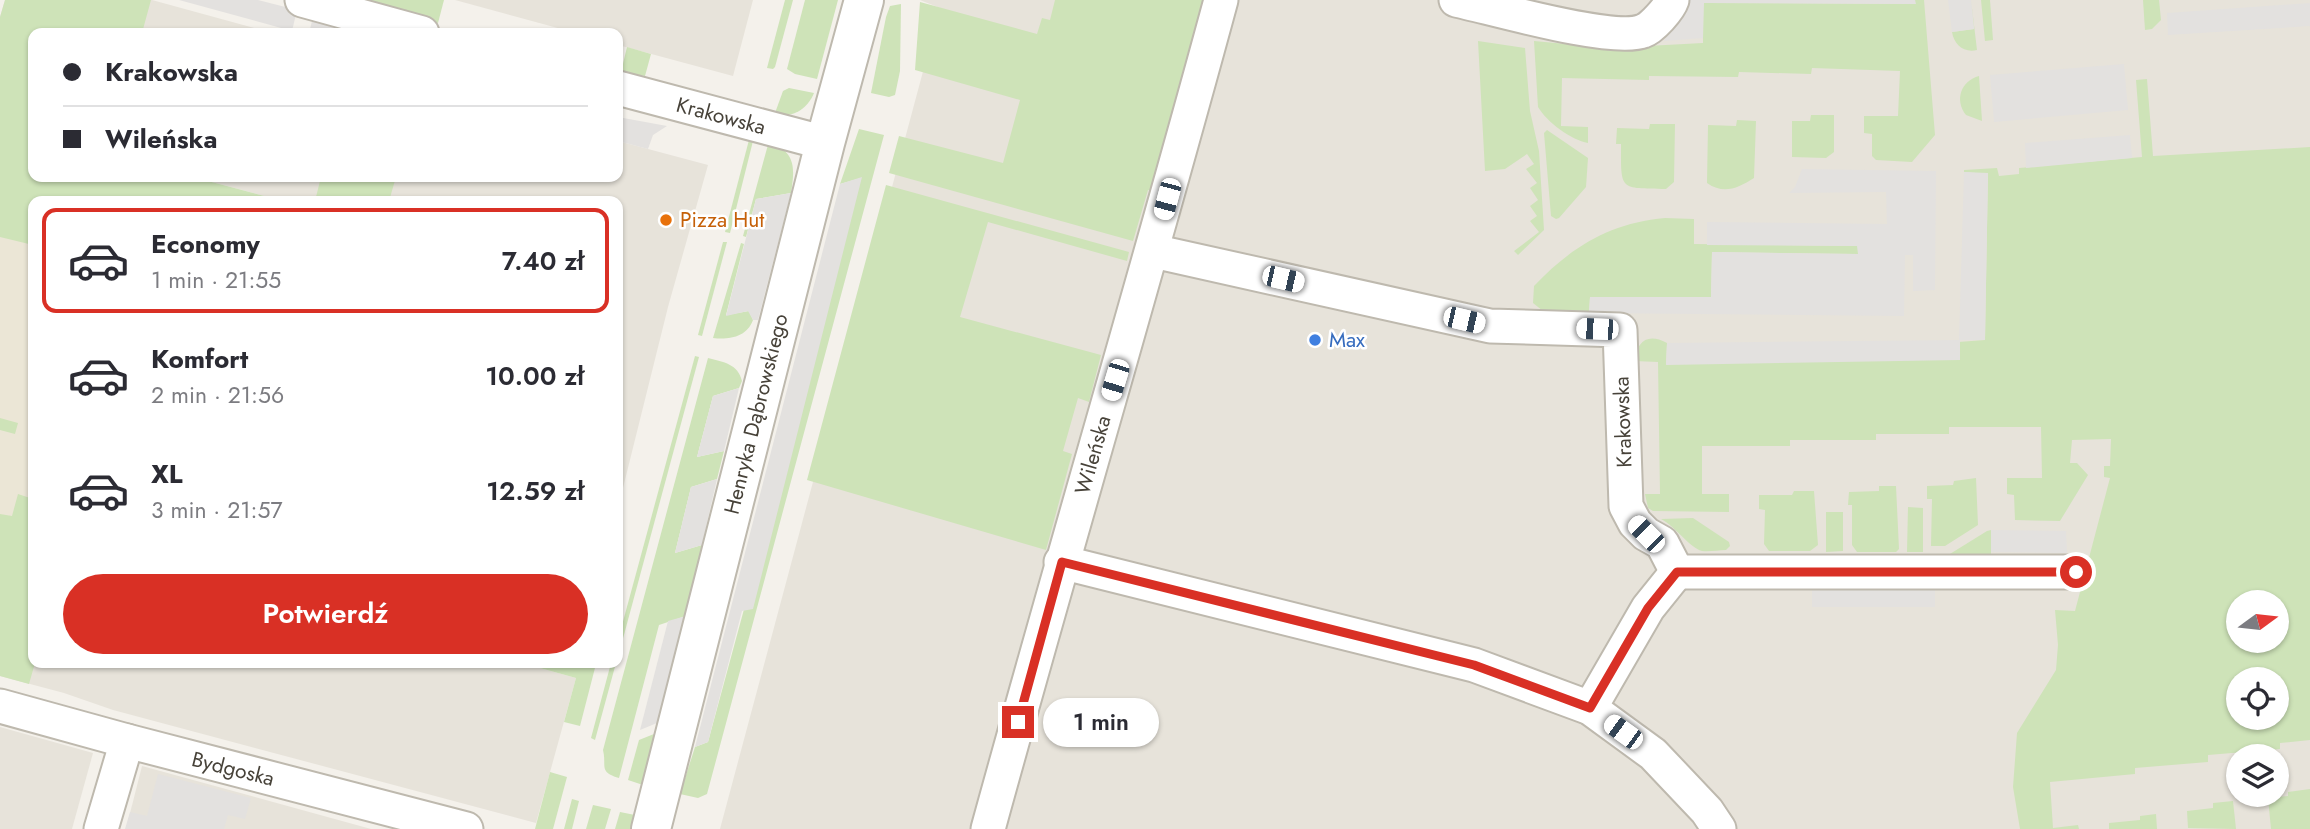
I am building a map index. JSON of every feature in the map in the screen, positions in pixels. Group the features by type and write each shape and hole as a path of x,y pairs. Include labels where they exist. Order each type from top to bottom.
{"street":[{"path":"302,0 404,28"},
{"name":"Henryka Dąbrowskiego","path":"651,829 825,143 864,0"},
{"name":"Wileńska","path":"988,829 1062,562 1153,251 1221,0"},
{"path":"1456,0 1605,34 1644,31 1669,8 1672,0"},
{"name":"Krakowska","path":"623,89 825,143"},
{"name":"Krakowska","path":"1153,251 1490,326 1620,330 1626,506 1635,523 1646,534 1662,543 1677,572"},
{"path":"1062,562 1474,665 1590,708 1653,754 1707,811 1720,829"},
{"path":"1590,708 1648,608 1677,572 2076,572"},
{"name":"Bydgoska","path":"0,706 466,829"},
{"path":"101,829 127,741"}],"shaded area":[{"path":"5,0 152,0 254,28 28,28 28,31 0,17"},
{"path":"179,0 258,0 297,10 293,28 281,28"},
{"path":"455,0 753,0 733,76 623,46 623,28 558,28"},
{"path":"920,0 2310,0 2310,166 2151,176 2147,640 2226,633 2226,653 2289,653 2289,635 2310,625 2310,829 720,829 940,8"},
{"path":"1684,0 1915,0 1916,4 1704,3 1703,38 1664,41"},
{"path":"1948,0 1971,0 1974,29 1952,32"},
{"path":"2310,3 2310,26 2168,35 2167,13"},
{"path":"313,17 349,28 310,28"},
{"path":"2124,64 2128,110 1994,122 1990,75"},
{"path":"623,118 667,126 653,135 648,149 623,142"},
{"path":"0,124 28,169 28,182 33,182 33,196 28,196 28,528 0,520"},
{"path":"2130,135 2132,158 2026,168 2025,143"},
{"path":"623,142 708,165 668,307 623,488 623,196 264,196 212,182 623,182"},
{"path":"1802,169 1936,171 1935,290 1913,291 1913,255 1905,255 1904,316 1589,313 1590,297 1711,297 1712,252 1858,254 1857,246 1707,245 1707,222 1887,224 1886,192 1789,193 1795,187"},
{"path":"1964,172 1988,173 1985,340 1960,340 1960,360 1666,365 1667,343 1959,340"},
{"path":"862,177 753,609 742,611 708,742 695,747 840,184"},
{"path":"791,193 758,320 753,320 748,311 726,316 756,199"},
{"path":"739,388 724,451 697,457 713,396"},
{"path":"717,479 702,545 675,553 691,487"},
{"path":"0,520 28,641 28,668 540,668 576,678 536,823 113,710 64,693 0,676"},
{"path":"1991,530 2066,531 2067,553 1991,552"},
{"path":"1812,586 1935,586 1935,607 1812,607"},
{"path":"686,616 657,723 640,730 668,621"},
{"path":"0,727 93,753 72,829 0,829"},
{"path":"142,766 371,829 126,829"},
{"path":"158,774 251,798 245,819 228,815 224,829 125,829 130,812 147,816"}],"green space":[{"path":"5,0 151,0 143,28 28,28 28,182 212,182 264,196 28,196 28,244 0,237 0,17"},
{"path":"355,0 444,0 438,23"},
{"path":"785,0 793,0 775,67 767,68"},
{"path":"805,0 838,0 817,79 795,74 787,69"},
{"path":"1055,0 1207,0 1156,192 1148,190 1133,241 889,173 899,136 1003,163 1020,100 915,70 920,2 1037,34 1042,18 1050,20"},
{"path":"1915,0 1924,0 1935,135 1912,162 1876,160 1872,156 1872,134 1864,133 1864,116 1898,116 1900,71 1812,68 1811,74 1739,72 1738,77 1649,76 1649,80 1562,78 1561,126 1588,127 1588,143 1560,130 1538,107 1534,41 1609,48 1703,43 1703,3 1915,4"},
{"path":"1971,0 1977,50 1972,51 1960,47 1952,32 1974,29"},
{"path":"1981,0 1990,0 1993,40 1985,41"},
{"path":"2143,0 2159,0 2161,20 2152,29 2145,30"},
{"path":"901,4 900,71 895,95 889,97 871,93 886,17 890,6"},
{"path":"1478,41 1525,48 1530,111 1539,151 1544,230 1518,255 1514,251 1539,232 1530,221 1537,216 1530,206 1538,200 1530,188 1537,183 1526,169 1534,164 1527,154 1505,169 1485,171"},
{"path":"627,47 651,54 645,76 623,72"},
{"path":"1979,76 1982,121 1966,115 1960,103 1964,87"},
{"path":"2147,79 2153,156 2310,147 2310,740 2280,744 2226,744 2226,754 2208,755 2208,762 2135,768 2135,774 2050,782 2053,828 2078,825 2079,829 2020,829 2013,787 2017,733 2056,670 2058,645 2055,610 2075,611 2110,478 2104,477 2104,466 2110,466 2111,439 2072,440 2070,463 2077,463 2088,475 2060,521 2015,520 2014,495 2007,494 2007,478 2042,478 2041,427 1949,427 1949,434 1876,434 1876,440 1790,440 1790,446 1702,446 1702,494 1729,494 1729,512 1653,511 1648,508 1645,494 1660,494 1658,362 1634,361 1640,344 1654,338 1667,343 1666,364 1985,340 1988,174 1964,170 1997,168 1999,176 2019,174 2019,168 2142,157 2136,80"},
{"path":"789,88 814,93 799,111 787,115 775,113 783,91"},
{"path":"1811,115 1834,115 1834,152 1826,158 1792,157 1792,121 1810,121"},
{"path":"1737,120 1756,121 1754,178 1737,187 1719,189 1707,183 1708,125 1736,126"},
{"path":"1650,124 1675,124 1674,182 1666,189 1631,187 1626,184 1621,171 1621,144 1616,144 1617,128 1649,129"},
{"path":"859,129 884,135 707,794 698,798 680,794 695,747 708,742 861,178 840,184"},
{"path":"1547,130 1588,158 1586,187 1556,219 1551,216 1544,133"},
{"path":"750,136 754,137 730,233 725,232"},
{"path":"769,141 784,151 792,162 791,193 756,199 746,237 743,236"},
{"path":"320,182 395,182 390,196 316,196"},
{"path":"886,185 1129,252 1127,261 988,222 960,317 1101,355 1089,402 1078,398 1063,451 1072,454 1046,550 807,480"},
{"path":"1665,218 1694,219 1694,244 1858,246 1858,254 1712,252 1711,297 1590,297 1589,313 1543,311 1533,303 1534,286 1577,249 1609,231"},
{"path":"723,242 727,242 702,336 698,335"},
{"path":"741,243 744,244 726,315 749,311 753,320 742,334 713,338"},
{"path":"695,356 699,357 623,638 623,622"},
{"path":"708,358 734,367 742,381 739,388 713,396 697,457 724,451 717,479 691,487 675,553 702,545 686,616 659,625 619,778 606,771 603,750"},
{"path":"0,418 18,423 15,434 0,430"},
{"path":"1976,478 1978,525 1945,546 1931,546 1932,499 1927,499 1927,486 1953,485 1954,481"},
{"path":"1879,486 1896,486 1899,549 1896,552 1857,552 1852,545 1852,505 1848,505 1849,492 1879,491"},
{"path":"1794,491 1814,491 1818,545 1810,551 1769,551 1764,544 1765,510 1759,509 1759,495 1792,495"},
{"path":"18,494 28,497 28,668 34,668 29,684 0,676 0,514 12,516"},
{"path":"1908,507 1923,508 1923,552 1907,552"},
{"path":"1826,512 1843,512 1843,551 1826,552"},
{"path":"1693,518 1729,542 1730,546 1726,550 1702,551 1692,546 1661,519"},
{"path":"1991,530 1991,563 1937,562 1987,531"},
{"path":"540,668 595,668 580,726 564,722 576,678"},
{"path":"610,668 615,668 595,740 591,738"},
{"path":"654,734 643,785 628,780 639,740"},
{"path":"550,772 567,777 553,829 535,829"},
{"path":"2310,789 2310,829 2271,829 2269,807 2289,807 2289,792"},
{"path":"572,799 579,801 572,829 564,829"},
{"path":"2226,802 2226,807 2234,807 2236,829 2188,828 2187,811 2213,808 2213,803"},
{"path":"593,805 611,809 605,829 586,829"},
{"path":"620,812 635,815 630,829 615,829"},
{"path":"2156,814 2157,829 2109,829 2109,823 2140,820 2140,816"}],"place":[{"name":"Pizza Hut","path":"666,220"},
{"name":"Max","path":"1315,340"}],"route":[{"path":"1018,722 1062,562 1474,665 1590,708 1648,608 1677,572 2076,572"}]}
